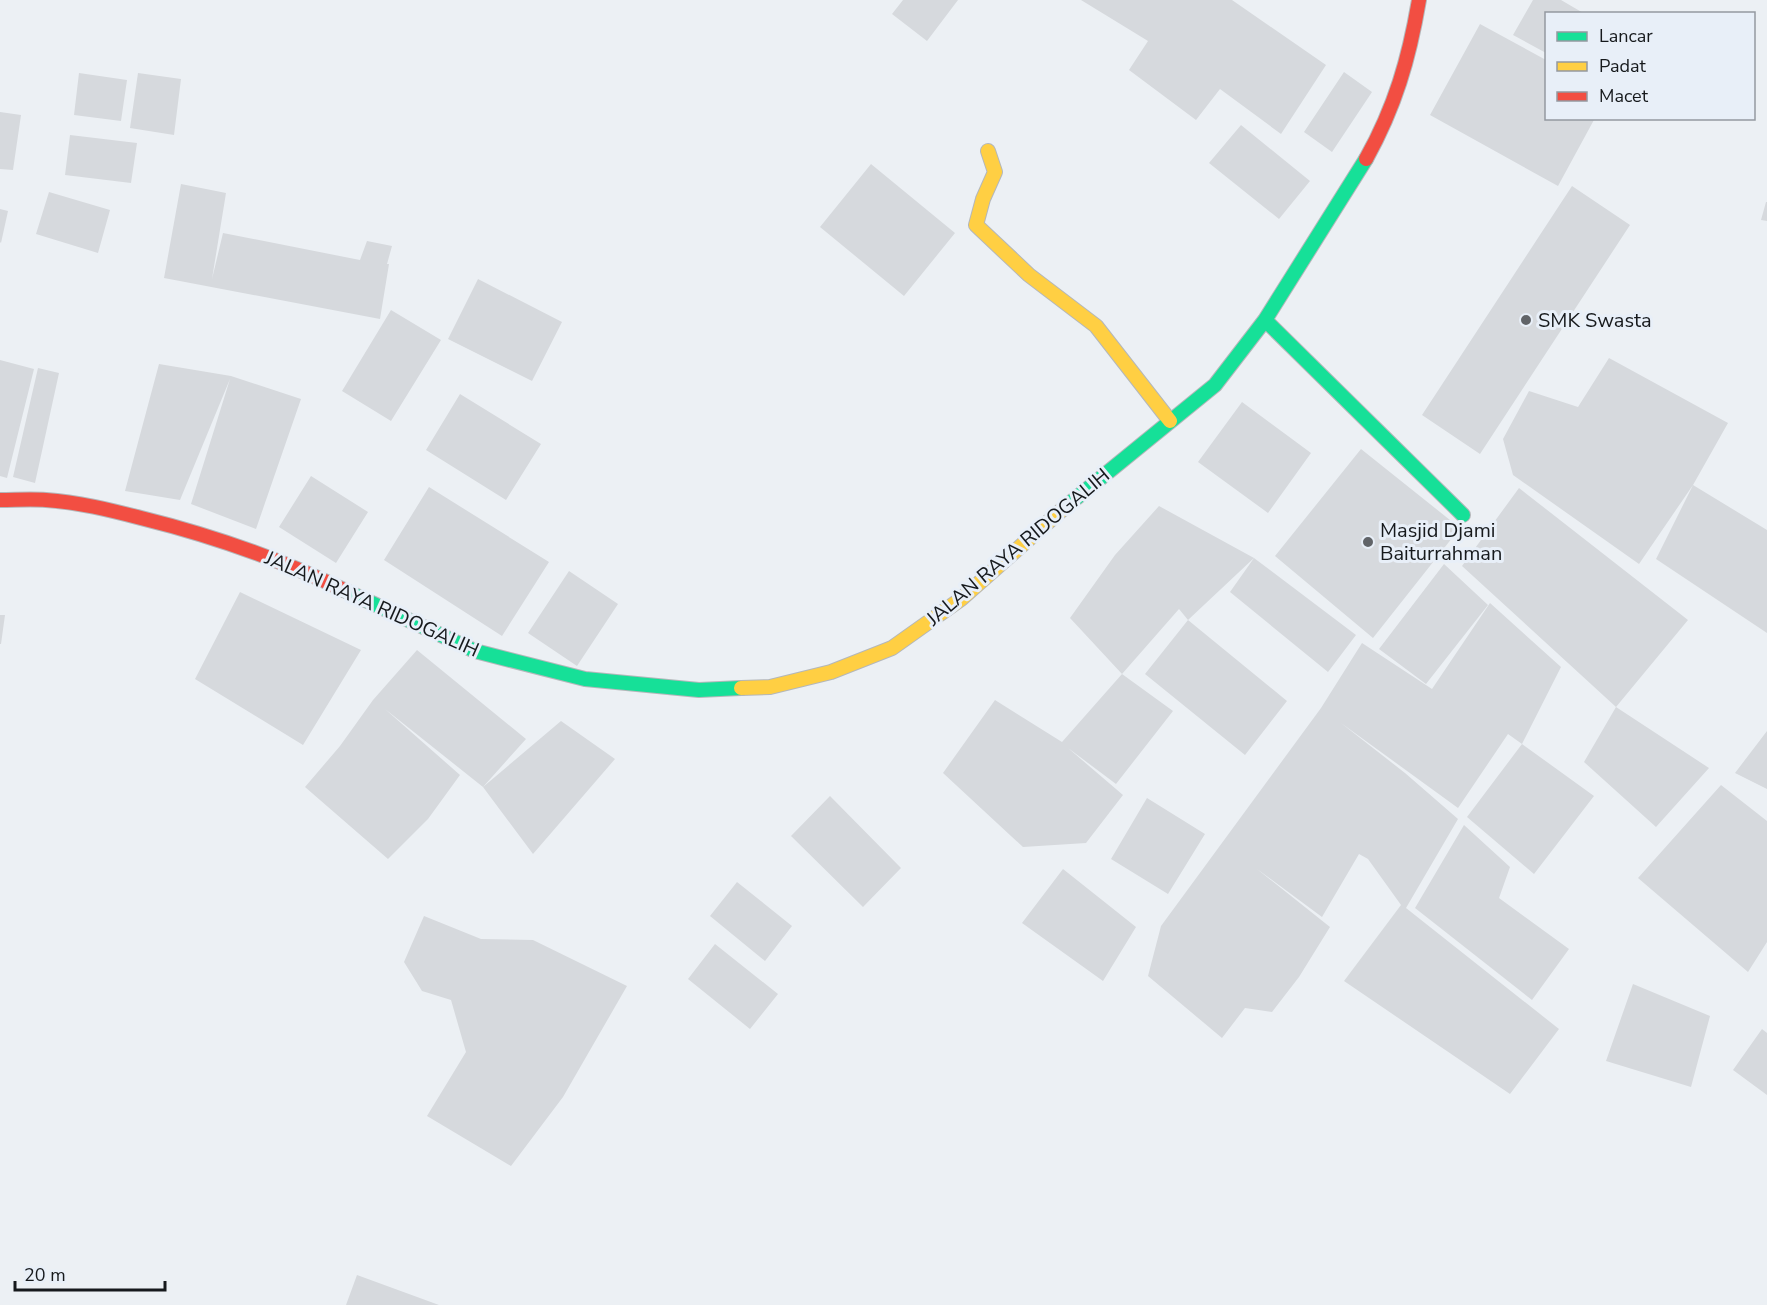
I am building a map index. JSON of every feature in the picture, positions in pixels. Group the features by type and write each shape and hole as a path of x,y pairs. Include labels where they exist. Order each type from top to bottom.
{"street":[{"name":"JALAN RAYA RIDOGALIH","path":"0,500 47,500 103,508 170,525 236,546 310,574 475,651 585,679 699,690 770,687 831,672 892,648 961,599 1085,490 1215,385 1265,320 1355,178 1379,135 1398,91 1413,36 1419,0"},
{"path":"988,151 995,172 975,225 1029,275 1096,326 1170,421"},
{"path":"1265,320 1462,515"}],"building":[{"path":"903,0 958,0 927,41 892,14"},
{"path":"1081,0 1232,0 1326,65 1281,134 1220,89 1196,120 1129,70 1148,41"},
{"path":"1533,0 1561,0 1582,12 1545,12 1545,52 1513,35"},
{"path":"1480,24 1545,59 1545,120 1594,120 1558,186 1430,115"},
{"path":"1344,72 1372,92 1332,152 1304,132"},
{"path":"79,73 127,80 121,121 74,115"},
{"path":"138,73 181,79 174,135 130,128"},
{"path":"0,112 21,115 13,170 0,169"},
{"path":"1241,125 1310,181 1279,219 1209,163"},
{"path":"70,135 137,143 131,183 65,175"},
{"path":"871,164 955,233 904,296 820,227"},
{"path":"181,184 226,193 212,279 223,233 360,260 367,241 392,246 387,264 389,264 380,319 164,278"},
{"name":"SMK Swasta","path":"1572,186 1630,225 1480,454 1422,415"},
{"path":"49,192 110,210 98,253 36,234"},
{"path":"1767,202 1767,221 1761,220"},
{"path":"0,209 8,211 1,243 0,242"},
{"path":"478,279 562,322 532,381 448,339"},
{"path":"391,310 441,340 391,421 342,391"},
{"path":"1609,358 1728,423 1693,485 1639,564 1513,475 1503,439 1529,391 1578,407"},
{"path":"0,360 34,369 7,478 0,476"},
{"path":"159,364 231,376 301,399 256,529 191,504 230,379 180,500 125,491"},
{"path":"38,368 59,373 35,483 13,477"},
{"path":"460,394 541,444 506,500 426,450"},
{"path":"1242,402 1311,453 1268,513 1198,462"},
{"name":"Masjid Djami Baiturrahman","path":"1361,449 1460,528 1373,638 1275,556"},
{"path":"311,476 368,512 336,563 279,527"},
{"path":"1693,485 1767,530 1767,633 1656,559"},
{"path":"429,487 549,562 502,636 384,560"},
{"path":"1519,488 1688,620 1616,707 1462,566"},
{"path":"1159,506 1254,558 1188,620 1179,609 1122,674 1070,618 1115,555"},
{"path":"1254,558 1356,635 1328,672 1230,592"},
{"path":"1444,564 1488,605 1426,684 1379,649"},
{"path":"569,571 618,604 577,666 528,633"},
{"path":"240,592 361,650 303,745 195,679"},
{"path":"1490,603 1561,667 1522,744 1508,734 1458,808 1341,723 1405,773 1458,819 1406,908 1559,1029 1510,1094 1344,981 1401,905 1368,859 1359,854 1322,917 1257,869 1330,927 1299,977 1272,1012 1245,1008 1222,1038 1148,976 1161,926 1321,708 1362,643 1432,689"},
{"path":"0,615 5,615 1,644 0,644"},
{"path":"1188,620 1287,701 1245,755 1145,674"},
{"path":"417,650 526,739 483,787 385,709 460,775 428,819 388,859 305,787 340,746 373,700"},
{"path":"1122,674 1173,711 1116,784 1068,748 1123,795 1086,843 1023,847 943,773 995,700 1062,742"},
{"path":"1616,707 1709,768 1656,827 1584,762"},
{"path":"561,721 615,759 533,854 483,787"},
{"path":"1767,731 1767,789 1735,773"},
{"path":"1522,744 1594,796 1534,874 1467,817"},
{"path":"1721,785 1767,821 1767,942 1748,972 1638,878"},
{"path":"830,796 901,868 863,907 791,836"},
{"path":"1147,798 1205,834 1168,894 1111,859"},
{"path":"1464,825 1510,867 1499,898 1569,949 1532,1000 1415,908"},
{"path":"1063,869 1136,927 1103,981 1022,923"},
{"path":"737,882 792,926 765,961 710,916"},
{"path":"424,916 481,939 533,940 627,986 563,1097 511,1166 427,1116 466,1052 451,1000 422,991 404,962"},
{"path":"715,944 778,994 750,1029 688,979"},
{"path":"1633,984 1710,1016 1691,1087 1606,1061"},
{"path":"1762,1029 1767,1033 1767,1095 1733,1070"},
{"path":"357,1275 439,1305 346,1305"}],"traffic: fast":[{"path":"1064,508 1215,385 1265,320 1366,159"},
{"path":"1265,320 1463,515"},
{"path":"344,590 475,651 585,679 699,690 741,688"}],"traffic: slow":[{"path":"988,151 995,172 983,199 976,225 1029,275 1096,326 1170,421"},
{"path":"741,688 770,687 831,672 892,648 961,599 1064,508"}],"traffic: jam":[{"path":"1366,159 1385,121 1400,82 1419,0"},
{"path":"0,500 40,500 106,509 218,540 269,558 344,590"}],"place":[{"name":"SMK Swasta","path":"1526,320"},
{"name":"Masjid Djami Baiturrahman","path":"1368,542"}]}
